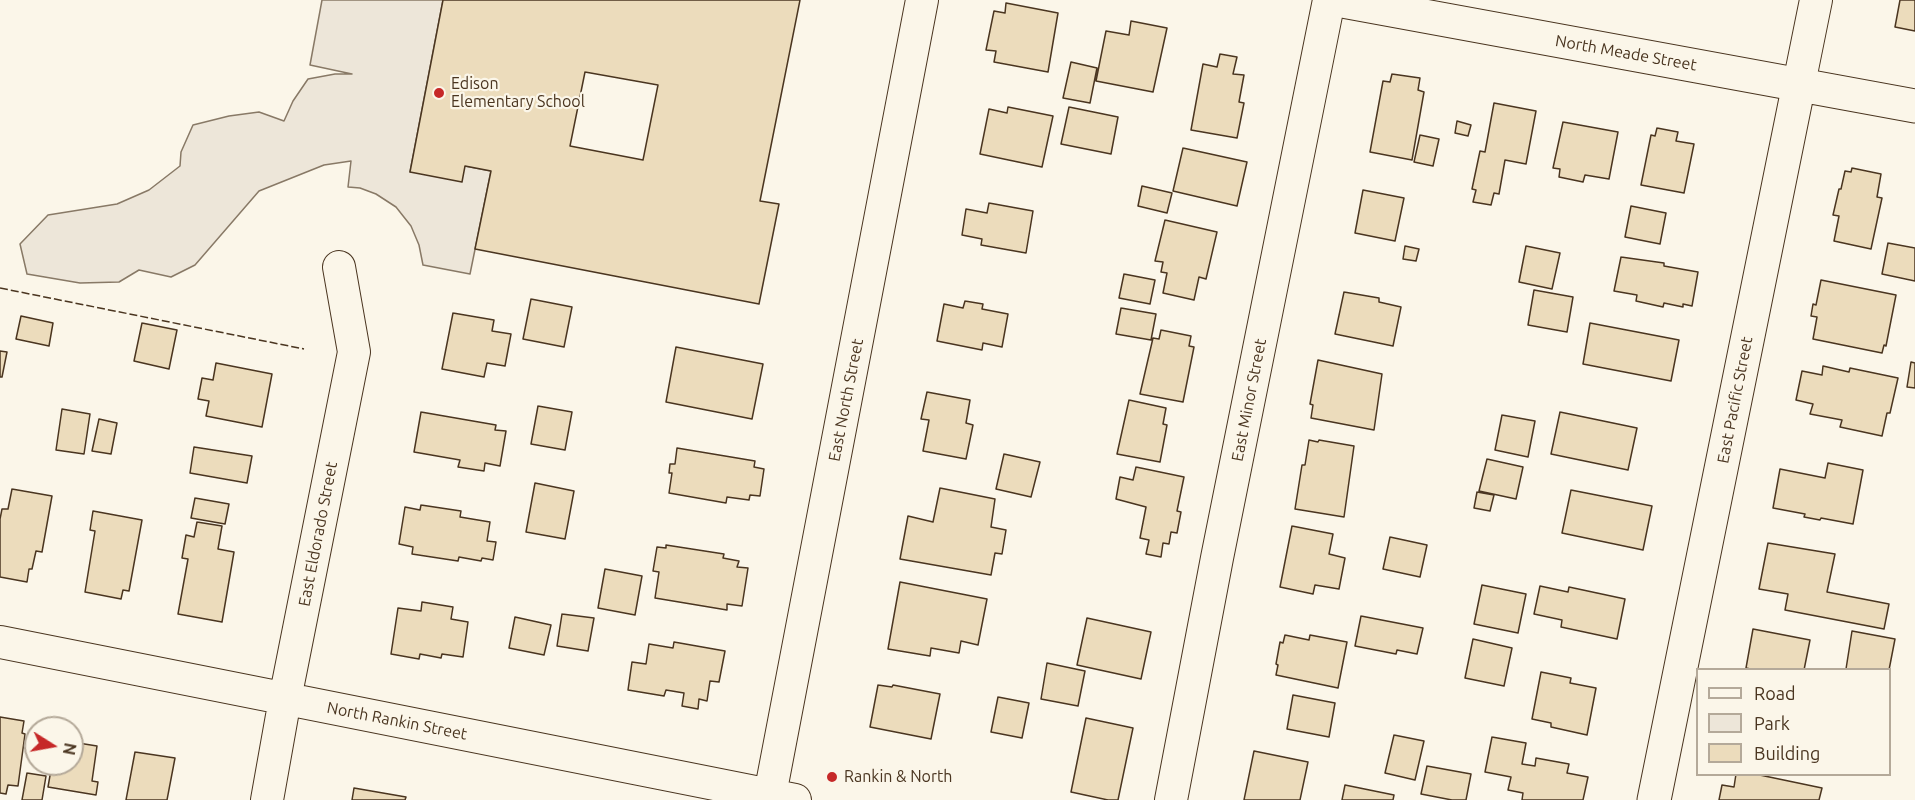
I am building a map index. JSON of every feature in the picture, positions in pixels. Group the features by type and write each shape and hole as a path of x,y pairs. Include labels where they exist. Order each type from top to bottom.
{"street":[{"name":"East North Street","path":"778,798 922,0"},
{"name":"East Minor Street","path":"1171,800 1329,0"},
{"name":"North Meade Street","path":"1337,0 1915,106"},
{"name":"East Pacific Street","path":"1654,800 1816,0"},
{"name":"East Eldorado Street","path":"267,800 354,352 339,267"},
{"name":"North Rankin Street","path":"0,642 778,798"}],"green space":[{"path":"322,0 443,0 410,172 465,166 491,171 470,274 423,265 419,245 411,226 396,207 376,194 360,188 348,187 351,161 324,165 259,191 195,265 171,277 139,270 119,282 80,283 27,274 20,244 48,215 117,204 149,190 180,166 181,152 193,125 229,116 259,112 284,121 293,101 308,79 335,74 352,74 310,65"}],"building":[{"path":"443,0 800,0 760,201 779,204 759,304 475,249 491,171 465,166 462,182 410,172","holes":["585,72 658,85 643,160 570,146"]},
{"path":"1900,0 1915,0 1915,31 1895,27"},
{"path":"1006,3 1058,13 1048,72 994,62 996,51 986,50 994,11 1005,13"},
{"path":"1131,21 1167,28 1153,92 1096,81 1106,31 1129,35"},
{"path":"1220,54 1237,57 1233,74 1244,75 1239,102 1244,103 1237,138 1191,130 1203,64 1217,67"},
{"path":"1071,62 1097,68 1090,103 1063,98"},
{"path":"1392,74 1420,78 1418,90 1424,92 1412,160 1370,152 1383,81 1390,82"},
{"path":"1494,103 1536,111 1526,164 1505,160 1499,194 1494,193 1491,205 1473,202 1476,190 1472,189 1480,151 1485,152"},
{"path":"1008,107 1053,116 1042,167 980,154 989,109 1007,113"},
{"path":"1069,107 1118,117 1111,154 1061,144"},
{"path":"1457,121 1471,125 1468,136 1455,133"},
{"path":"1563,122 1618,132 1609,179 1585,175 1583,182 1559,177 1560,169 1553,168"},
{"path":"1657,128 1678,132 1676,141 1694,144 1684,193 1641,185 1651,135 1655,136"},
{"path":"1420,135 1439,139 1433,166 1414,162"},
{"path":"1183,148 1247,162 1237,206 1173,191"},
{"path":"1852,168 1881,174 1877,197 1882,198 1871,249 1834,241 1839,216 1833,215 1839,189 1841,189 1845,171 1851,172"},
{"path":"1142,186 1172,193 1167,213 1138,206"},
{"path":"1363,190 1404,198 1395,241 1355,233"},
{"path":"989,203 1033,211 1026,253 981,245 982,239 962,235 966,209 987,213"},
{"path":"1631,206 1666,213 1660,244 1625,237"},
{"path":"1165,220 1217,232 1206,279 1199,277 1194,300 1163,293 1167,273 1161,272 1163,262 1155,261"},
{"path":"1888,243 1915,248 1915,281 1882,274"},
{"path":"1405,246 1419,249 1416,261 1403,259"},
{"path":"1526,246 1560,253 1552,289 1519,282"},
{"path":"1621,257 1664,263 1664,266 1698,272 1692,306 1683,304 1683,307 1664,303 1663,307 1636,301 1637,295 1614,291"},
{"path":"1124,274 1155,280 1150,304 1119,298"},
{"path":"1821,280 1896,295 1886,346 1884,345 1882,353 1813,339 1817,317 1811,316 1813,304 1816,305"},
{"path":"1534,290 1573,297 1567,332 1528,325"},
{"path":"1344,292 1379,298 1379,302 1401,307 1393,346 1335,334"},
{"path":"531,299 572,307 564,347 523,339"},
{"path":"965,301 983,304 982,309 1008,314 1002,347 983,343 982,350 937,341 944,304 963,308"},
{"path":"1121,308 1156,314 1151,340 1116,334"},
{"path":"453,313 494,320 492,331 511,334 505,366 487,363 484,377 442,369"},
{"path":"21,316 53,323 49,346 16,339"},
{"path":"142,323 177,330 169,369 134,361"},
{"path":"1590,323 1679,340 1671,381 1583,364"},
{"path":"1161,330 1191,336 1189,346 1194,347 1183,402 1140,394 1153,338 1159,339"},
{"path":"676,347 763,364 752,419 666,402"},
{"path":"0,351 7,352 2,377 0,377"},
{"path":"1318,360 1382,374 1374,430 1311,418 1313,405 1310,404"},
{"path":"1911,362 1915,363 1915,388 1907,387"},
{"path":"216,363 272,374 262,427 206,416 209,401 198,399 202,378 213,380"},
{"path":"1823,366 1849,372 1850,368 1898,378 1882,436 1840,427 1842,420 1810,414 1813,404 1796,400 1802,371 1822,375"},
{"path":"927,392 970,400 966,423 973,425 966,459 923,451 929,420 921,419"},
{"path":"1129,400 1166,408 1163,424 1167,425 1160,462 1117,454"},
{"path":"538,406 572,412 565,450 531,444"},
{"path":"62,409 90,414 84,454 56,450"},
{"path":"421,412 496,425 495,430 506,431 500,466 485,463 484,471 458,467 460,460 414,452"},
{"path":"1560,412 1637,428 1628,470 1551,454"},
{"path":"1502,415 1535,421 1528,457 1495,450"},
{"path":"99,419 117,423 111,454 92,451"},
{"path":"1309,440 1354,446 1344,517 1295,509 1302,465 1305,465"},
{"path":"194,447 252,456 247,483 190,473"},
{"path":"677,448 755,461 754,467 764,469 760,496 750,495 749,500 727,497 726,503 669,493 672,473 669,473 670,464 675,464"},
{"path":"1004,454 1040,462 1031,497 996,489"},
{"path":"1487,459 1523,467 1516,499 1479,491"},
{"path":"1828,463 1863,470 1853,524 1804,517 1805,514 1773,508 1780,469 1825,478"},
{"path":"1136,467 1184,477 1177,511 1181,512 1177,533 1171,532 1169,544 1163,543 1161,557 1146,554 1149,540 1140,538 1146,507 1116,499 1120,477 1133,480"},
{"path":"535,483 574,491 565,539 526,532"},
{"path":"940,488 995,499 991,527 1006,530 1002,554 995,553 991,575 900,559 908,516 933,522"},
{"path":"12,489 52,496 42,552 36,551 27,582 0,577 0,519 2,509 8,509"},
{"path":"1571,490 1652,506 1643,550 1562,533"},
{"path":"1477,492 1494,495 1490,511 1474,508"},
{"path":"195,498 229,504 225,524 191,518"},
{"path":"421,505 461,511 460,517 490,522 487,541 496,542 493,560 482,558 481,561 459,557 458,561 412,554 413,547 399,544 405,507 420,510"},
{"path":"93,511 142,520 129,591 123,590 121,599 85,592 95,531 90,530"},
{"path":"197,522 222,526 218,549 234,552 222,622 178,614 188,559 182,558 186,535 194,537"},
{"path":"1292,526 1333,534 1329,554 1345,558 1339,589 1315,585 1313,594 1280,587"},
{"path":"1390,537 1427,545 1420,577 1383,569"},
{"path":"1768,543 1835,554 1827,592 1889,604 1884,629 1785,610 1788,594 1759,589"},
{"path":"666,545 724,554 723,558 739,561 737,567 748,568 742,606 727,604 727,610 655,598 659,572 653,571 657,547 666,548"},
{"path":"605,569 642,576 635,615 598,608"},
{"path":"900,582 987,599 978,645 961,641 959,653 931,648 930,656 888,649"},
{"path":"1482,585 1526,594 1518,633 1474,624"},
{"path":"1540,586 1568,592 1569,587 1625,599 1617,639 1561,627 1562,620 1534,614"},
{"path":"422,602 453,607 451,619 468,622 463,657 442,654 441,658 420,654 419,659 391,654 398,608 421,611"},
{"path":"562,614 594,618 588,651 557,646"},
{"path":"1361,616 1423,628 1417,654 1397,650 1396,654 1355,646"},
{"path":"515,617 551,625 544,655 509,648"},
{"path":"1087,618 1151,632 1141,679 1077,665"},
{"path":"1753,629 1810,640 1804,668 1746,668"},
{"path":"1852,631 1895,639 1889,668 1846,668"},
{"path":"1285,635 1309,640 1310,635 1347,642 1338,688 1276,675 1280,642 1283,643"},
{"path":"1473,639 1512,648 1504,686 1465,678"},
{"path":"674,642 725,651 719,682 710,681 707,701 699,699 698,709 682,706 684,693 666,690 664,696 628,690 632,662 646,664 649,644 673,648"},
{"path":"1047,663 1085,671 1078,706 1041,699"},
{"path":"1541,672 1571,678 1570,683 1596,688 1587,735 1551,727 1551,723 1532,719"},
{"path":"878,685 892,687 893,685 940,694 931,739 870,727"},
{"path":"1293,695 1335,703 1329,737 1287,729"},
{"path":"998,697 1029,703 1022,738 991,732"},
{"path":"0,717 24,721 22,733 24,741 18,786 8,785 6,794 0,793"},
{"path":"1086,718 1133,728 1118,800 1071,792"},
{"path":"1394,735 1424,741 1415,780 1385,773"},
{"path":"1492,737 1526,743 1522,764 1535,766 1536,758 1569,764 1567,773 1588,777 1583,800 1522,800 1523,793 1508,790 1511,777 1485,772"},
{"path":"84,744 97,746 92,781 98,782 96,795 48,787 50,776 84,776"},
{"path":"1254,751 1308,762 1300,800 1244,800"},
{"path":"135,752 175,758 167,800 126,800"},
{"path":"1427,766 1471,774 1466,800 1452,800 1421,794"},
{"path":"26,776 46,776 42,800 22,800"},
{"path":"1736,776 1765,776 1822,788 1819,800 1719,800 1722,785 1734,787"},
{"path":"1345,785 1394,795 1393,800 1342,800"},
{"path":"354,788 406,797 405,800 352,800"}],"fence":[{"path":"0,288 304,349"}],"place":[{"name":"Edison Elementary School","path":"439,93"},
{"name":"Rankin & North","path":"832,777"}]}
